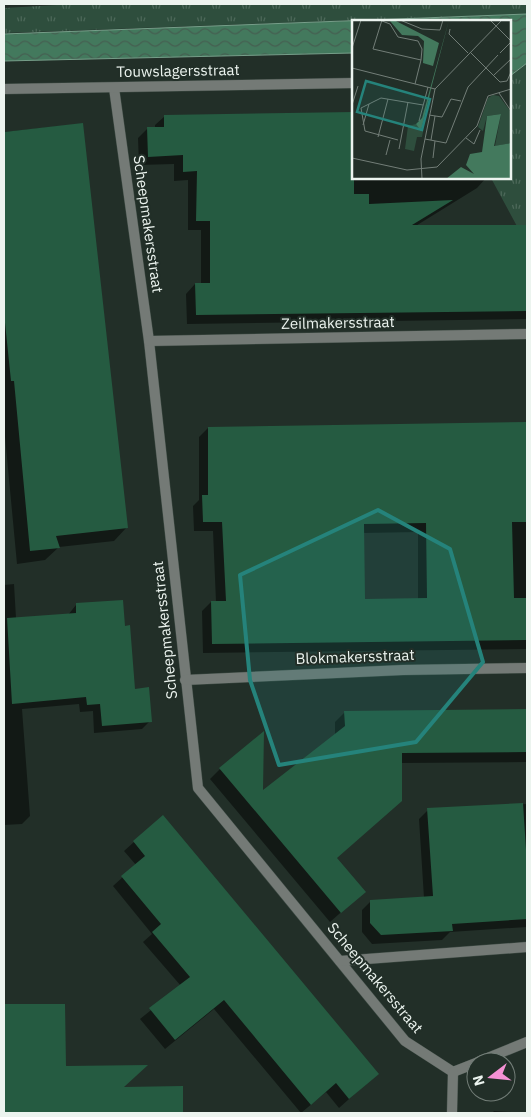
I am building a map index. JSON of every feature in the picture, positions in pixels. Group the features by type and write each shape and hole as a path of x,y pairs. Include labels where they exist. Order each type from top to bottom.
{"street":[{"name":"Touwslagersstraat","path":"4,89 352,83"},
{"name":"Scheepmakersstraat","path":"114,88 149,342 198,788 405,1041 453,1072"},
{"name":"Zeilmakersstraat","path":"149,342 527,334"},
{"name":"Blokmakersstraat","path":"185,680 403,670 527,668"},
{"path":"340,961 527,947"},
{"path":"502,1052 527,1042"},
{"path":"452,1113 453,1072 466,1067"}],"highlighted area":[{"path":"378,510 450,549 483,662 416,742 279,765 250,680 240,575"}],"green space":[{"path":"75,4 527,4 527,14 4,33 4,8"},
{"path":"527,63 527,232 519,230 492,179 511,179 511,75"}],"water":[{"path":"527,14 527,63 511,75 511,20 370,20"},
{"path":"352,21 352,53 4,61 4,34"}],"building":[{"path":"352,112 352,179 354,179 354,194 369,194 369,204 453,200 412,225 526,225 527,311 196,315 195,283 210,283 210,221 196,221 197,171 183,172 183,155 148,157 147,127 164,127 164,115"},
{"path":"83,123 128,528 56,536 60,548 30,551 14,381 11,381 4,313 4,132"},
{"path":"527,422 527,522 512,522 514,598 527,598 527,640 212,644 211,601 226,601 222,522 203,522 202,495 208,495 208,427","holes":["426,523 427,598 365,599 364,524"]},
{"path":"123,600 125,626 130,625 135,689 149,687 152,722 102,726 100,704 87,705 86,697 12,704 7,618 76,613 76,603"},
{"path":"527,709 527,752 402,753 402,801 337,858 366,892 341,913 219,768 264,731 263,790 345,726 344,711"},
{"path":"523,803 527,865 527,919 452,924 453,931 381,935 370,923 370,900 433,896 427,808"},
{"path":"163,815 379,1074 349,1099 336,1083 311,1105 224,1000 175,1040 149,1008 190,977 152,932 161,924 121,876 145,856 133,841"},
{"path":"4,1004 65,1004 66,1066 148,1065 124,1087 183,1086 183,1113 4,1113"}]}
